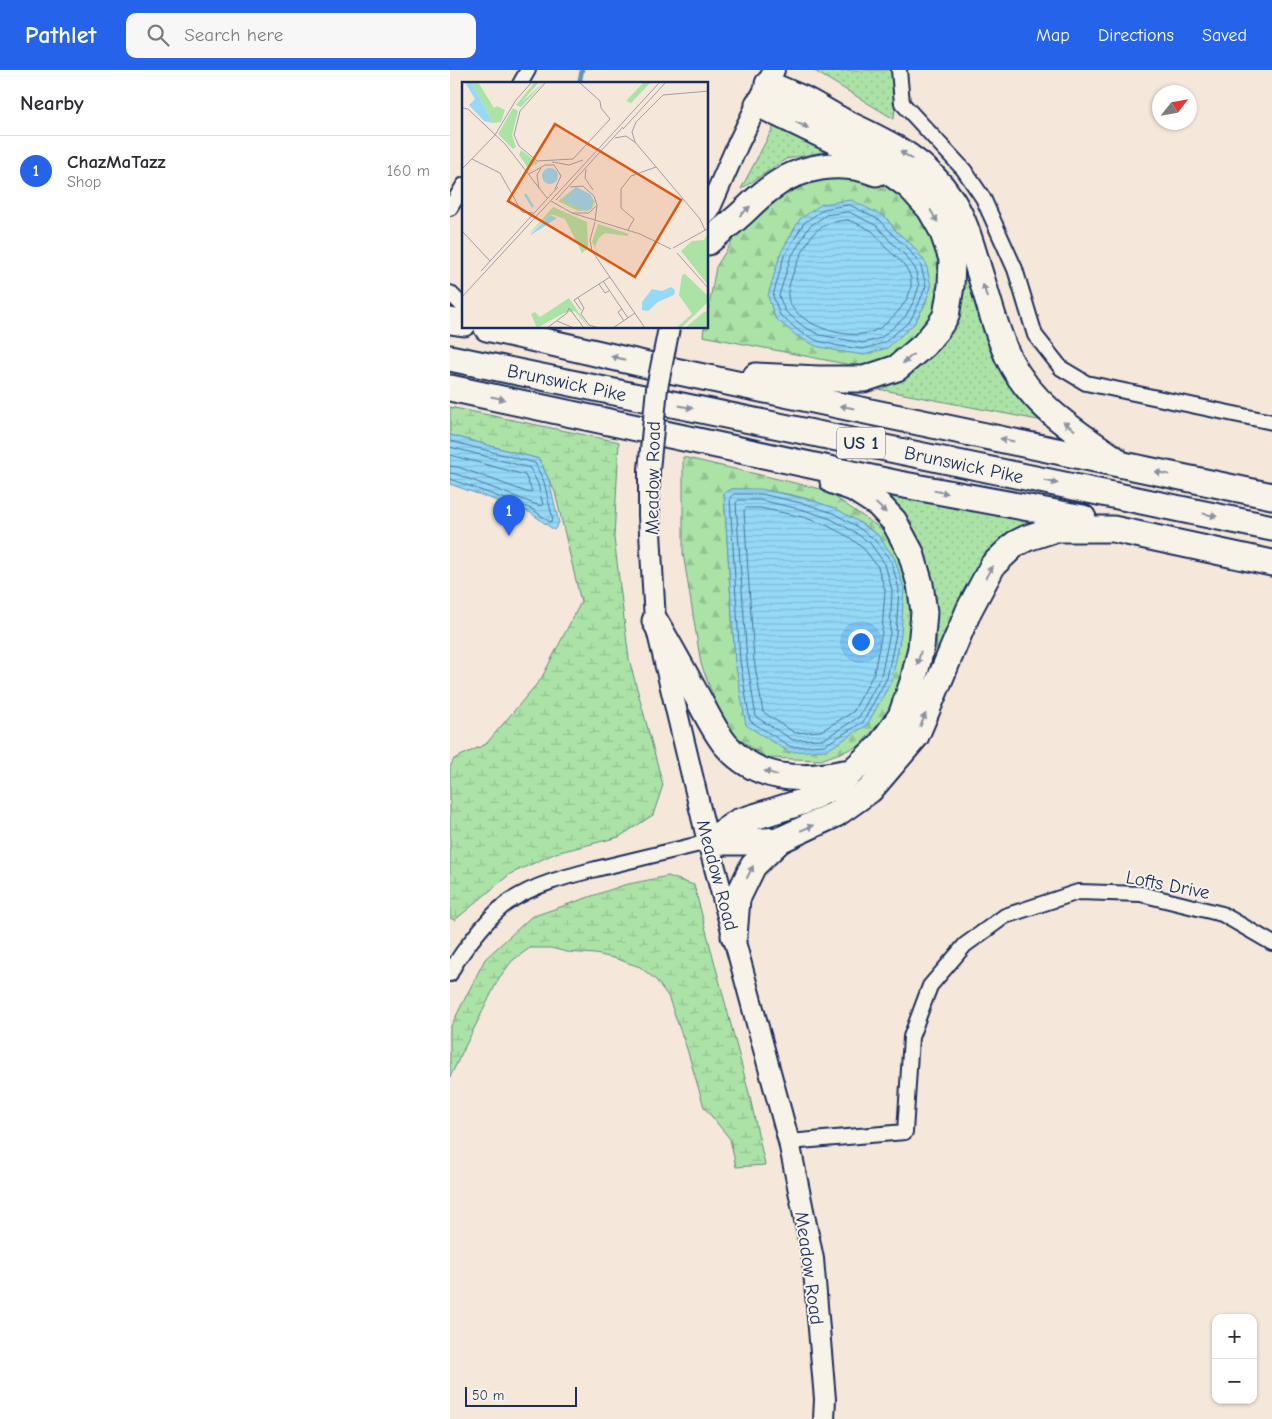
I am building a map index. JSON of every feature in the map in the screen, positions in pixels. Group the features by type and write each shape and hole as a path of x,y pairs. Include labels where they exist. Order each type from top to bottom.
{"highway":[{"path":"665,369 818,379 864,379 897,368 924,345 946,316 951,286 952,259 942,230 930,209 910,187 767,86"},
{"path":"767,86 803,99 890,144 920,164 951,199 962,218 1001,339 1021,379 1037,399 1056,417 1123,465"},
{"path":"709,241 769,189 798,173 822,166 846,165 868,170 910,187"},
{"name":"Brunswick Pike","path":"491,329 665,369 1272,496"},
{"name":"Brunswick Pike","path":"450,358 1272,528"},
{"path":"450,388 898,484 1102,522 1113,529"},
{"path":"708,842 738,822 772,813 811,798 837,785 854,771 880,746 900,716 913,682 921,648 924,612 920,584 911,553 894,521 878,504 853,488 756,454"},
{"path":"734,936 737,899 753,866 780,840 836,814 870,790 916,736 968,610 993,565 1015,544 1039,533 1055,529 1113,529 1272,563"},
{"path":"655,621 710,720 735,755 770,774 793,779 812,779 854,771"},
{"path":"708,842 780,840"}],"street":[{"path":"521,82 528,70"},
{"path":"899,70 902,102 964,170 983,198 1015,270 1035,335 1061,368 1086,383 1272,422"},
{"path":"709,210 738,144 767,86"},
{"path":"450,208 462,188"},
{"path":"450,293 462,305"},
{"name":"Meadow Road","path":"669,329 657,388 649,470 649,515 655,621 708,842 789,1142 813,1259 825,1399 824,1419"},
{"path":"450,974 454,965 490,919 509,901 551,881 574,874 708,842"},
{"name":"Lofts Drive","path":"789,1142 905,1132 911,1037 930,986 966,945 1004,916 1078,892 1141,894 1222,914 1272,943"}],"green space":[{"path":"813,70 898,70 894,119"},
{"path":"775,124 833,150 786,159 741,189"},
{"path":"849,172 903,188 933,222 946,266 941,310 909,351 861,367 703,336 704,329 709,329 709,306 716,267 743,224 806,179","holes":["885,217 897,232 912,245 931,287 924,306 914,324"]},
{"path":"967,263 1043,421 868,387 958,318"},
{"path":"450,407 619,442 614,538 629,659 663,785 653,815 619,837 556,853 510,874 455,920 450,918 450,767 454,759 486,744 541,679 581,602 555,492 539,459 450,435"},
{"path":"683,457 825,490 884,531 912,571 910,659 886,716 859,746 821,760 767,758 726,730 701,664 683,553","holes":["732,489 791,495 827,506 878,535 735,662 724,494"]},
{"path":"889,496 1036,521 1001,540 971,588 937,653 934,593 924,548"},
{"path":"668,876 694,885 749,1093 765,1165 736,1167 730,1139 704,1107 687,1049 668,996 656,980 640,967 614,958 551,948 530,948 513,960 499,978 450,1077 450,1028 485,959 531,917 624,885"}],"water":[{"path":"851,200 885,217 897,232 912,245 926,263 931,287 924,306 914,324 887,348 864,355 816,346 797,336 775,318 768,296 780,254 800,219 822,204"},
{"path":"450,435 539,459 549,480 559,523 554,530 531,513 450,484"},
{"path":"732,489 761,489 807,499 835,508 878,535 895,559 904,588 901,635 892,680 867,725 827,750 789,752 746,725 735,662 724,493"}],"waterway":[{"path":"581,82 582,70"}],"place":[{"name":"ChazMaTazz","path":"509,536"}]}
